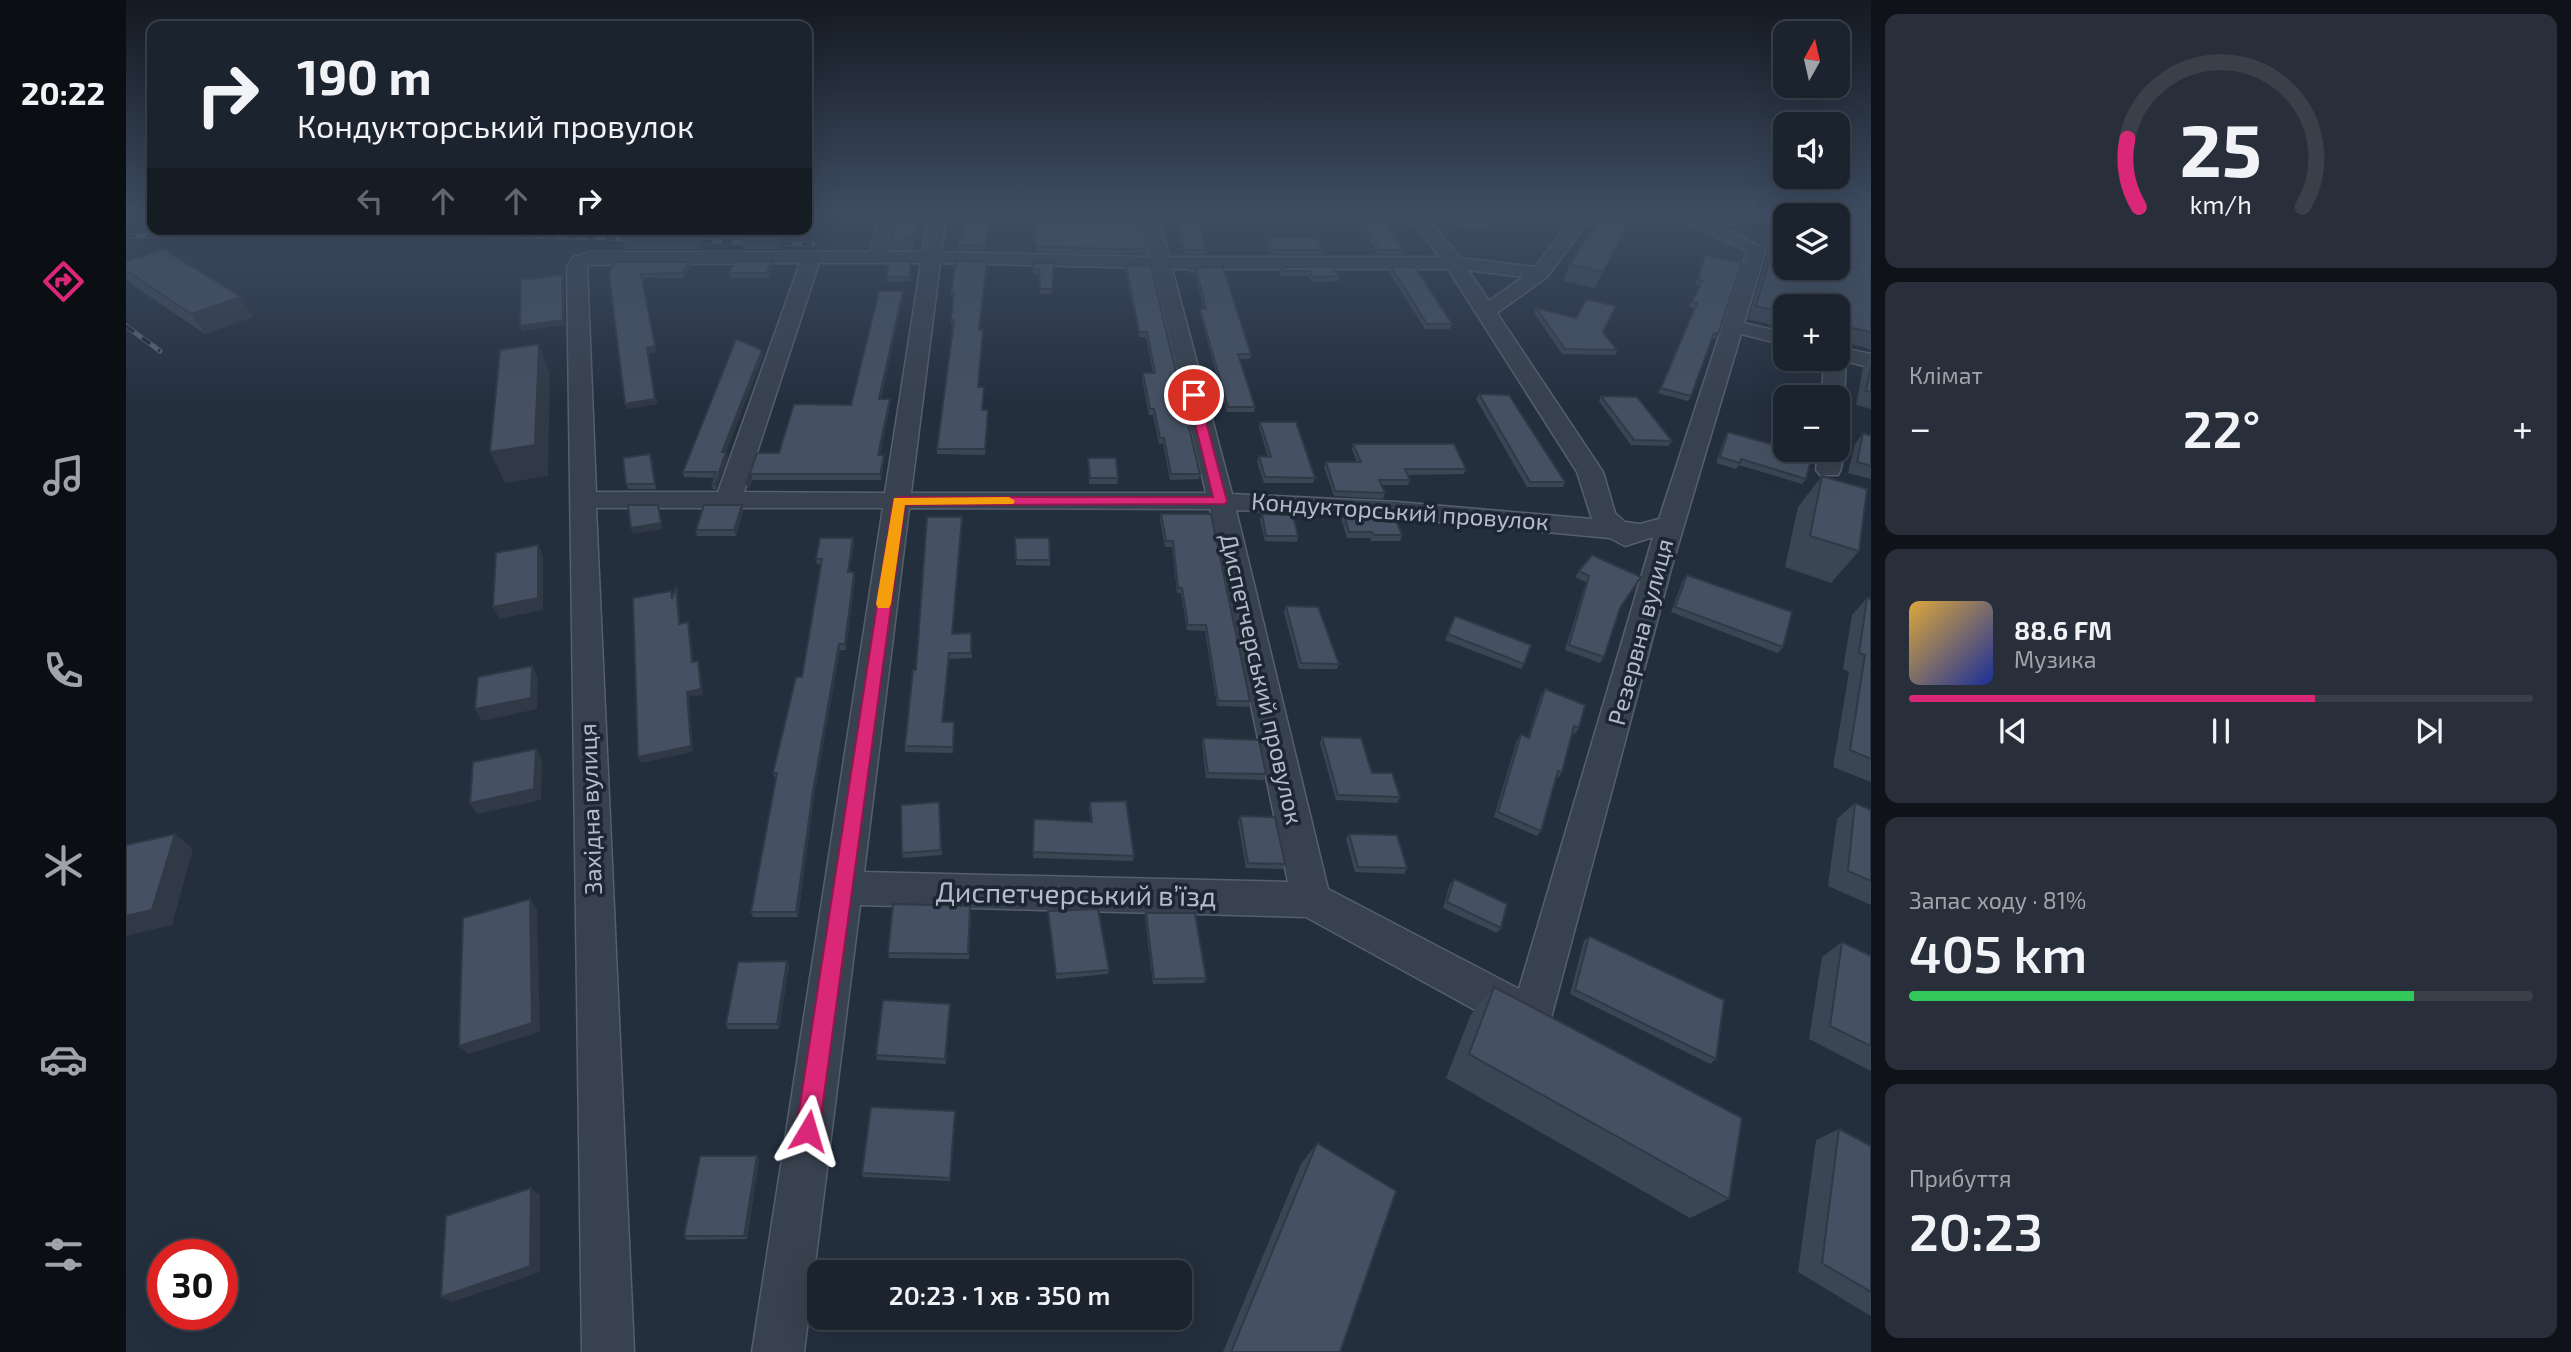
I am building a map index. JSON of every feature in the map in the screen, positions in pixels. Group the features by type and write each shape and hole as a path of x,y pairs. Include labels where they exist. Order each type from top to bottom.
{"street":[{"name":"Західна вулиця","path":"576,278 608,1352"},
{"path":"729,500 804,278"},
{"path":"778,1352 841,888 899,501 926,278"},
{"name":"Диспетчерський провулок","path":"1163,278 1221,501 1311,900"},
{"path":"1464,278 1590,472 1603,516 1657,569"},
{"path":"1486,312 1533,278"},
{"name":"Резервна вулиця","path":"1311,900 1532,1018 1657,569 1748,278"},
{"path":"1733,326 1773,336"},
{"path":"1850,356 1871,360"},
{"name":"Кондукторський провулок","path":"582,500 1221,501 1397,510 1640,532 1671,525"},
{"name":"Диспетчерський в’їзд","path":"841,888 1311,900"}],"building":[{"path":"138,278 211,278 241,297 191,314"},
{"path":"562,278 563,320 520,326 521,280"},
{"path":"610,278 642,278 655,346 647,348 655,399 625,404"},
{"path":"953,278 985,278 979,330 983,330 978,387 984,387 982,410 988,410 985,449 937,449 954,320 951,320 954,292 951,292"},
{"path":"1039,278 1053,278 1052,289 1040,289"},
{"path":"1129,278 1154,278 1200,474 1171,474 1164,438 1160,438 1154,409 1150,409 1143,373 1155,373 1147,332 1139,332"},
{"path":"1198,278 1227,278 1251,354 1238,354 1255,407 1228,407 1200,309 1206,309"},
{"path":"1398,278 1422,278 1452,324 1427,324"},
{"path":"1737,278 1718,334 1714,333 1691,396 1661,388 1697,303 1692,302 1702,281 1698,280"},
{"path":"1764,278 1871,278 1871,332 1850,328 1850,294 1773,294 1773,310 1756,306"},
{"path":"879,291 903,291 879,399 890,399 878,455 884,455 880,474 751,474 746,484 757,453 779,453 794,404 851,405"},
{"path":"1586,299 1616,306 1603,332 1617,350 1565,349 1536,308 1576,318"},
{"path":"736,339 762,350 722,452 726,452 715,484 712,484 716,472 683,472"},
{"path":"539,344 535,445 490,452 500,350"},
{"path":"1871,366 1871,392 1866,391"},
{"path":"1479,394 1509,395 1565,482 1530,482"},
{"path":"1601,396 1637,397 1672,441 1634,440"},
{"path":"1260,422 1296,422 1315,478 1265,477 1259,456 1271,457"},
{"path":"1728,432 1773,445 1773,462 1810,462 1806,479 1741,459 1740,463 1720,457"},
{"path":"1863,433 1871,436 1871,466 1857,462"},
{"path":"1353,444 1454,444 1466,469 1405,469 1410,480 1379,480 1385,493 1335,491 1326,462 1361,462"},
{"path":"650,454 655,484 626,484 623,458"},
{"path":"1088,458 1116,458 1118,478 1090,478"},
{"path":"1822,476 1867,489 1859,551 1810,536"},
{"path":"628,505 658,505 661,523 631,528"},
{"path":"704,505 742,505 734,530 696,530"},
{"path":"1343,512 1394,515 1402,535 1349,532"},
{"path":"1161,514 1211,514 1250,701 1218,701 1206,625 1188,625 1182,588 1178,588 1173,541 1166,541"},
{"path":"1262,514 1293,515 1298,536 1266,536"},
{"path":"927,517 962,517 952,634 971,633 971,653 949,653 942,722 954,722 953,747 905,746 913,670 916,670"},
{"path":"820,538 853,538 848,572 854,572 845,644 839,644 813,791 796,912 751,912 777,773 773,773 796,677 802,677 822,559 816,559"},
{"path":"1015,538 1049,538 1050,560 1016,560"},
{"path":"538,545 538,598 493,607 496,553"},
{"path":"1592,555 1641,577 1620,608 1604,657 1569,645 1589,576 1579,571"},
{"path":"1687,575 1792,612 1783,647 1675,607"},
{"path":"676,587 679,624 688,622 692,662 698,661 701,689 687,692 691,746 638,757 633,598 671,591 672,599"},
{"path":"1867,598 1871,599 1871,759 1850,750 1865,655 1859,653"},
{"path":"1286,606 1318,607 1339,664 1301,663"},
{"path":"1455,616 1531,645 1524,664 1448,634"},
{"path":"532,666 531,698 475,709 478,677"},
{"path":"1545,689 1585,705 1579,728 1574,726 1562,772 1558,771 1541,831 1498,812 1521,734 1529,738"},
{"path":"1322,737 1361,738 1372,773 1392,773 1400,797 1338,795"},
{"path":"1203,738 1259,740 1266,774 1208,773"},
{"path":"536,749 534,789 470,803 473,762"},
{"path":"1126,801 1134,856 1033,852 1034,819 1092,822 1090,802"},
{"path":"939,802 941,850 902,853 901,805"},
{"path":"1855,803 1871,810 1871,881 1848,871"},
{"path":"1240,816 1275,817 1285,864 1248,863"},
{"path":"175,834 152,910 126,916 126,845"},
{"path":"1349,834 1397,835 1407,868 1358,867"},
{"path":"1454,879 1507,904 1501,928 1447,902"},
{"path":"530,899 532,1023 459,1046 463,918"},
{"path":"893,904 970,906 968,954 888,953"},
{"path":"1098,909 1109,970 1056,974 1048,911"},
{"path":"1146,913 1195,913 1206,978 1154,979"},
{"path":"1589,936 1724,1000 1716,1059 1575,990"},
{"path":"1842,942 1871,956 1871,1046 1830,1026"},
{"path":"787,961 777,1024 726,1024 738,962"},
{"path":"1494,987 1742,1118 1729,1199 1469,1054"},
{"path":"883,1000 950,1004 945,1059 876,1055"},
{"path":"871,1107 955,1111 950,1178 862,1173"},
{"path":"1839,1129 1871,1146 1871,1292 1822,1263"},
{"path":"1317,1143 1396,1191 1340,1352 1231,1352"},
{"path":"700,1156 757,1156 744,1236 684,1236"},
{"path":"531,1188 530,1266 441,1297 446,1216"}],"railway":[{"path":"126,326 160,351"}],"slow traffic":[{"path":"884,604 899,501 1009,501"}],"route":[{"path":"808,1131 899,501 1221,501 1194,395"}]}
